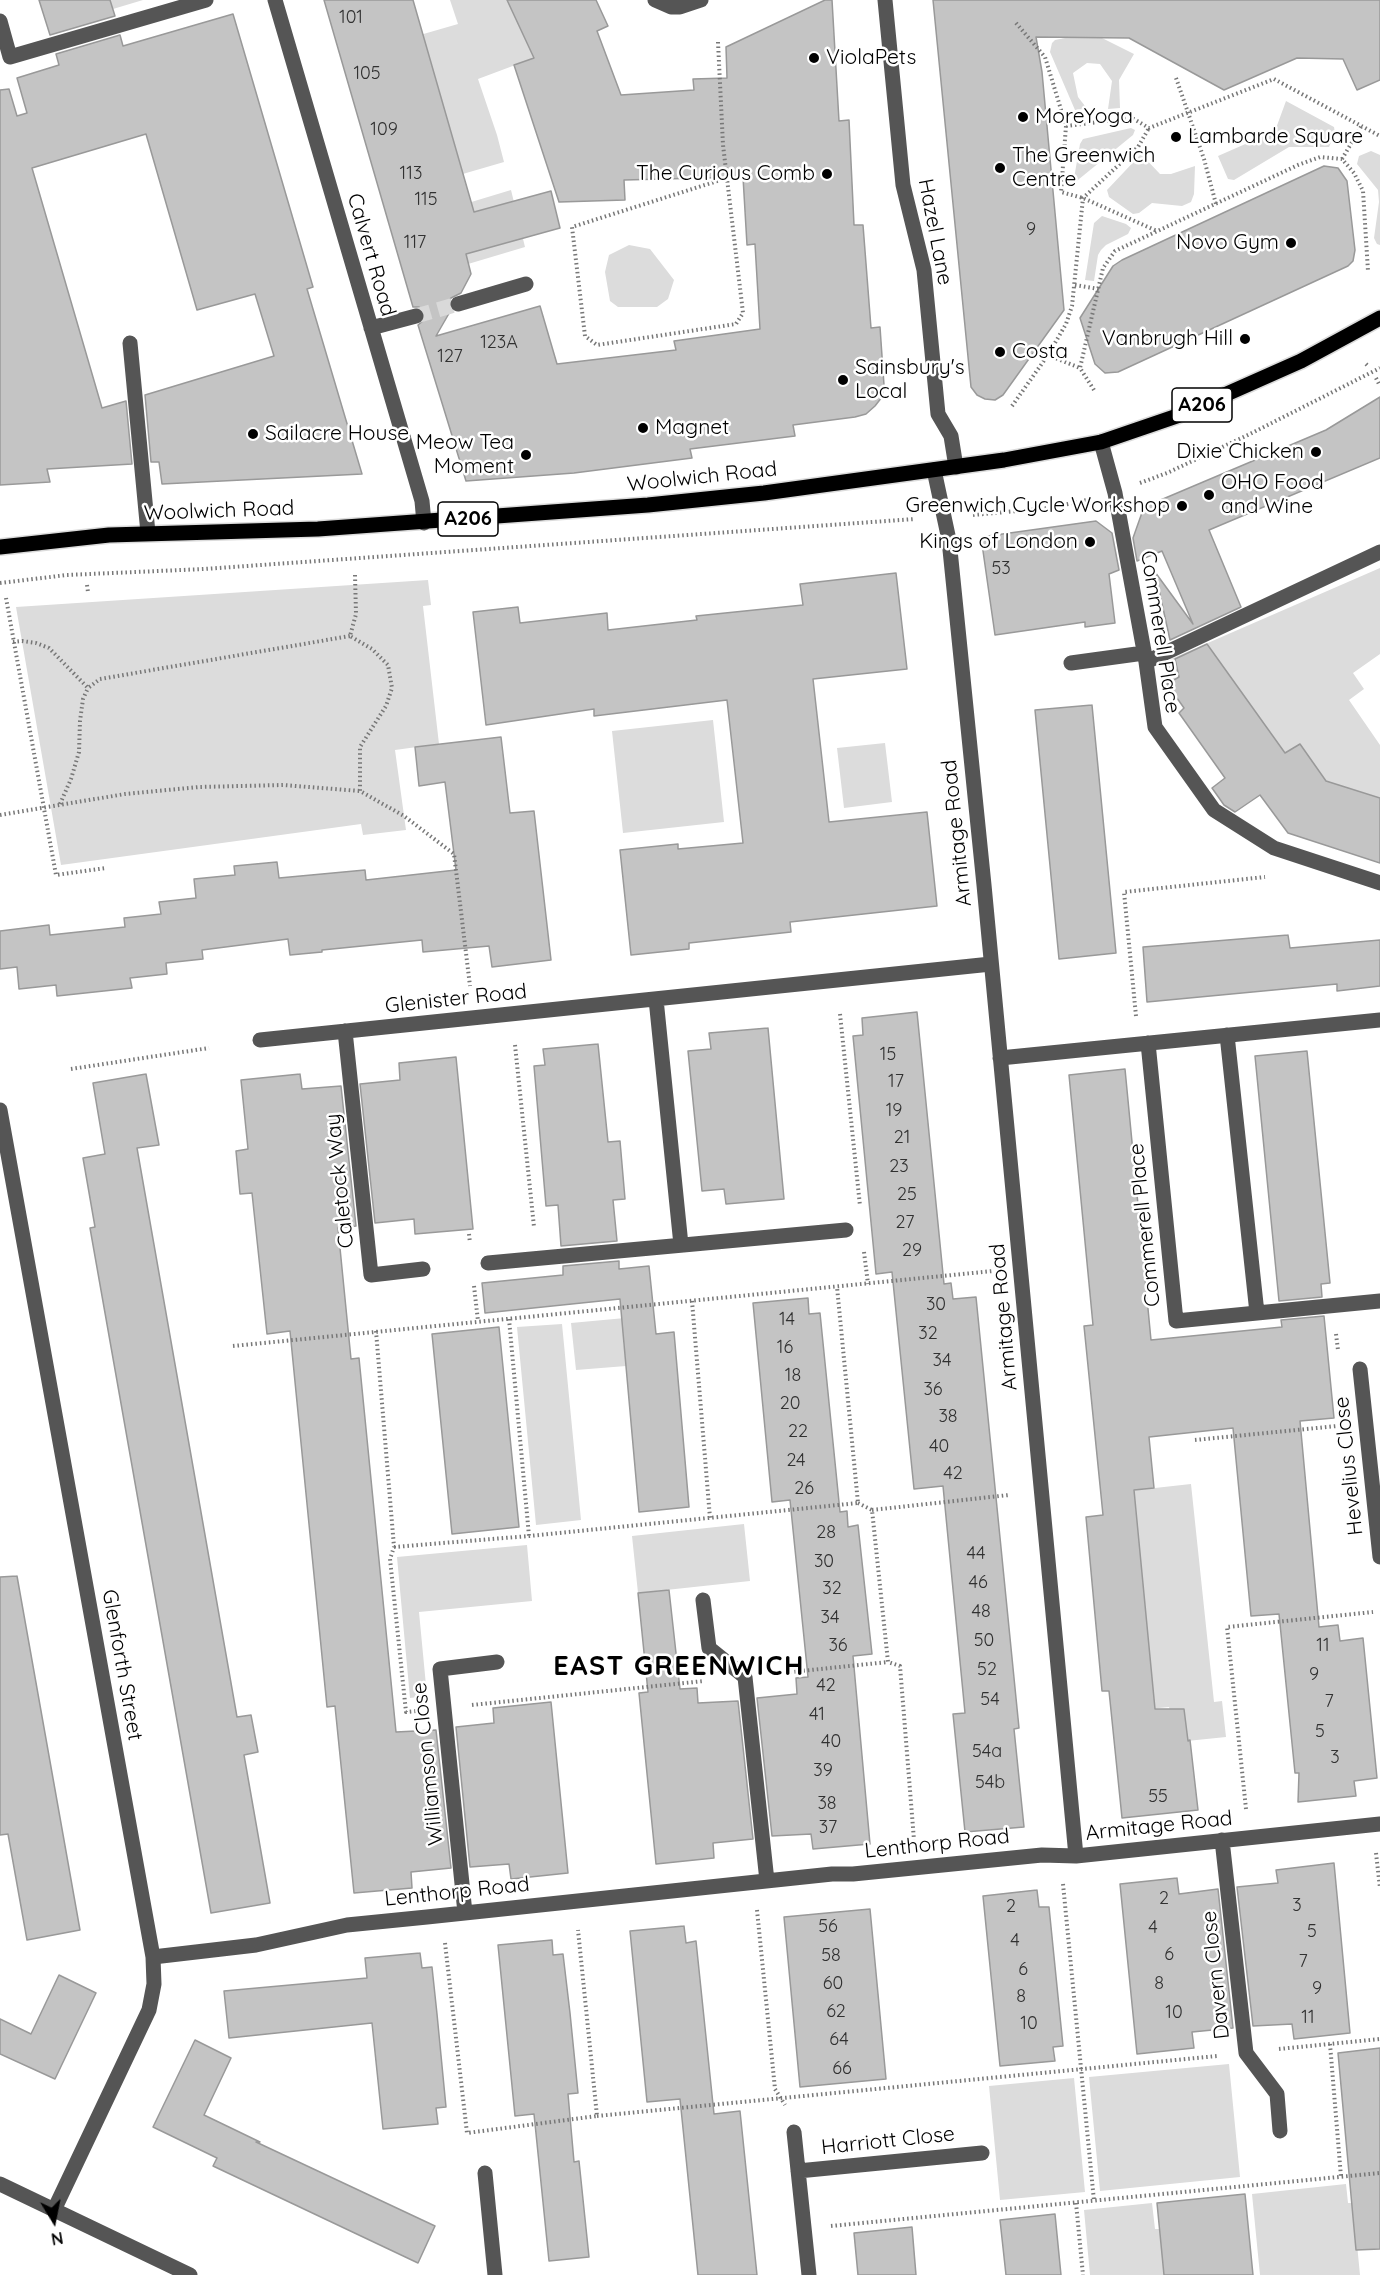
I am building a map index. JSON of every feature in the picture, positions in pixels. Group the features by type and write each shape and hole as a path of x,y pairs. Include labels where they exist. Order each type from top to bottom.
{"main road":[{"name":"Woolwich Road","path":"0,547 84,537 148,533 318,529 424,523 753,494 956,467 1101,442 1177,416 1301,361 1380,318"}],"street":[{"path":"0,21 10,57 206,0"},
{"name":"Calvert Road","path":"275,0 422,501 424,523"},
{"path":"655,0 671,7 680,7 701,0"},
{"name":"Hazel Lane","path":"885,0 903,184 924,270 938,414 951,436 956,467"},
{"path":"458,304 526,284"},
{"path":"371,328 416,316"},
{"path":"130,343 148,533"},
{"name":"Commerell Place","path":"1101,442 1115,493 1155,727 1214,810 1274,848 1380,884"},
{"name":"Armitage Road","path":"934,470 947,527 1076,1856 1380,1824"},
{"path":"1071,663 1145,658 1380,552"},
{"name":"Glenister Road","path":"260,1040 991,964"},
{"path":"656,999 681,1245"},
{"path":"1000,1058 1380,1020"},
{"name":"Caletock Way","path":"345,1031 371,1275 423,1269"},
{"path":"1227,1035 1257,1313"},
{"name":"Commerell Place","path":"1148,1043 1176,1322 1380,1301"},
{"name":"Glenforth Street","path":"0,1110 153,1957 154,1984 149,2010 54,2210"},
{"path":"488,1263 846,1230"},
{"name":"Hevelius Close","path":"1360,1370 1380,1557"},
{"path":"703,1600 709,1648 745,1677 760,1881"},
{"name":"Williamson Close","path":"465,1913 440,1669 497,1662"},
{"name":"Davern Close","path":"1222,1840 1246,2053 1277,2094 1280,2131"},
{"name":"Lenthorp Road","path":"153,1957 256,1945 346,1925 832,1874 1042,1855 1076,1856"},
{"name":"Harriott Close","path":"794,2132 809,2275"},
{"name":"Harriott Close","path":"798,2171 982,2153"},
{"path":"486,2173 495,2275"},
{"path":"0,2184 190,2275"}],"path":[{"path":"1016,23 1046,57 1066,126 1061,192 1083,198 1157,231"},
{"path":"718,42 727,178 742,313 735,324 597,345 585,336 572,228 727,178"},
{"path":"1176,78 1204,159 1216,204"},
{"path":"1012,406 1048,355 1066,324 1075,285 1083,198 1138,147 1149,128 1274,79 1380,136"},
{"path":"1066,126 1132,118 1149,128"},
{"path":"1342,159 1362,125"},
{"path":"1080,368 1103,268 1115,251 1298,165 1320,157 1342,159 1354,173 1363,191 1368,271"},
{"path":"1075,285 1099,289"},
{"path":"1048,355 1080,368 1094,390"},
{"path":"1137,484 1167,473 1250,434 1380,368"},
{"path":"1376,378 1380,386"},
{"path":"966,516 1049,508 1088,500"},
{"path":"0,584 67,575 239,567 912,519"},
{"path":"351,636 356,614 355,575"},
{"path":"87,585 88,592"},
{"path":"6,598 56,875 106,868"},
{"path":"60,804 79,752 83,699 88,688 100,679 351,636 372,649 388,665 392,688 386,706 360,747 360,791"},
{"path":"13,642 36,643 49,648 88,688"},
{"path":"0,815 125,794 200,787 283,785 360,791 404,816 454,854 470,986"},
{"path":"1148,1043 1136,1014 1125,892 1276,876"},
{"path":"840,1014 861,1216"},
{"path":"515,1045 534,1227"},
{"path":"71,1070 209,1048"},
{"path":"864,1249 868,1284"},
{"path":"232,1346 1020,1269"},
{"path":"837,1287 858,1503"},
{"path":"692,1301 710,1518"},
{"path":"1334,1306 1338,1360"},
{"path":"509,1319 529,1536"},
{"path":"376,1331 394,1546 390,1559 406,1712 716,1680"},
{"path":"1195,1440 1349,1425"},
{"path":"394,1546 529,1536 858,1503 872,1510 1009,1495"},
{"path":"872,1510 888,1662"},
{"path":"1246,1813 1227,1628 1373,1612"},
{"path":"765,1674 888,1662 900,1666 916,1868"},
{"path":"1376,1852 1380,1888"},
{"path":"760,1881 775,2089 787,2108 794,2132"},
{"path":"1063,1884 1094,2201"},
{"path":"578,1929 597,2116"},
{"path":"445,1942 467,2133 597,2116 1225,2055"},
{"path":"1275,2050 1380,2039"},
{"path":"1330,2044 1341,2177"},
{"path":"824,2227 1380,2173"},
{"path":"1076,2203 1083,2275"}],"shaded area":[{"path":"110,0 143,0 113,9"},
{"path":"450,0 507,0 534,58 478,79 504,162 449,178 420,35 458,24"},
{"path":"1102,38 1134,54 1119,80 1120,108 1108,109 1112,81 1100,64 1087,63 1073,73 1078,97 1085,106 1083,109 1075,110 1050,52 1055,40"},
{"path":"1286,101 1334,127 1335,133 1329,147 1289,147 1234,180 1228,179 1218,156 1275,131"},
{"path":"1131,128 1135,130 1133,135 1073,184 1080,144 1083,139"},
{"path":"1371,151 1380,155 1380,245 1374,238 1379,202 1378,190 1357,164 1359,156"},
{"path":"1141,154 1160,174 1171,174 1195,166 1194,194 1191,202 1182,206 1152,203 1139,213 1133,214 1109,197 1107,190"},
{"path":"511,190 525,247 448,270 445,260 477,251 435,213"},
{"path":"1102,216 1131,228 1128,234 1101,250 1098,255 1094,281 1085,280 1094,223"},
{"path":"629,245 650,249 674,280 668,299 657,307 618,307 610,301 605,272 609,255"},
{"path":"1380,568 1380,654 1353,673 1364,689 1349,700 1380,745 1380,798 1326,781 1285,753 1214,654 1167,684 1165,668 1171,659"},
{"path":"428,580 431,605 423,606 439,744 395,750 406,830 363,835 361,824 61,865 16,607"},
{"path":"713,720 724,822 623,833 612,731"},
{"path":"885,743 892,802 844,808 837,748"},
{"path":"625,1318 623,1338 626,1366 576,1370 571,1323"},
{"path":"562,1324 581,1520 536,1525 517,1327"},
{"path":"1191,1484 1214,1702 1222,1701 1226,1737 1187,1741 1184,1709 1170,1710 1169,1707 1118,1712 1135,1512 1103,1515 1101,1494"},
{"path":"744,1524 750,1581 638,1593 632,1536"},
{"path":"527,1545 532,1601 419,1612 427,1696 410,1698 397,1557"},
{"path":"1229,2064 1240,2177 1100,2191 1089,2077"},
{"path":"1074,2078 1085,2192 1000,2200 989,2086"},
{"path":"1346,2184 1348,2203 1353,2203 1360,2275 1260,2275 1252,2194"},
{"path":"1152,2203 1155,2229 1160,2229 1164,2275 1090,2275 1084,2210"}],"building":[{"path":"39,0 110,0 115,16 50,35"},
{"path":"324,0 413,0 474,212 551,191 560,228 466,254 471,274 461,293 448,302 451,310 436,336 540,306 557,364 676,350 674,341 760,329 755,244 747,245 743,177 624,180 625,200 559,202 514,65 534,58 507,0 596,0 608,26 597,31 621,95 694,90 693,79 727,78 726,47 825,0 832,0 839,121 849,120 854,225 863,225 871,328 880,327 884,385 882,397 866,414 793,425 795,436 690,449 692,458 574,473 466,481 418,325 425,319 425,313 419,307 413,307"},
{"name":"The Greenwich Centre","path":"933,0 1380,0 1380,80 1357,90 1343,59 1297,58 1224,90 1129,38 1036,37 1042,72 1064,310 1003,395 995,400 985,399 977,395 971,387"},
{"path":"233,14 313,287 307,289 362,474 162,484 159,462 151,462 145,395 274,356 255,294 197,310 146,134 32,168 102,408 126,401 132,464 47,469 50,482 0,485 0,90 9,89 17,116 27,113 17,78 59,65 56,54 120,35 123,46"},
{"path":"1324,166 1338,168 1347,181 1355,250 1353,261 1348,266 1118,372 1105,373 1095,364 1080,318 1113,266"},
{"path":"1380,397 1380,458 1209,530 1241,607 1170,640 1155,572 1193,624 1162,551 1137,561 1133,538 1144,507 1326,430"},
{"path":"1096,521 1112,533 1119,570 1109,574 1115,623 1085,627 1085,622 995,635 981,537"},
{"path":"896,573 907,669 813,679 829,822 927,812 937,906 790,922 791,932 689,943 689,949 631,955 620,850 678,844 678,849 743,843 727,700 594,716 594,709 486,725 473,612 518,607 520,623 607,613 608,630 697,620 696,616 803,605 800,584"},
{"path":"1207,644 1285,753 1300,744 1326,781 1380,798 1380,863 1288,833 1260,795 1235,812 1224,805 1212,788 1225,778 1179,713 1184,708 1167,684 1179,677 1175,659"},
{"path":"1092,705 1116,953 1059,959 1035,710"},
{"path":"501,737 510,813 534,811 551,960 492,967 489,946 423,952 422,940 290,955 288,939 202,950 203,959 166,963 167,974 130,978 132,988 57,996 56,985 19,989 17,967 0,969 0,931 49,925 50,935 125,927 124,918 161,914 159,902 196,898 194,879 235,875 234,866 277,862 279,878 365,870 366,880 456,870 445,782 419,786 415,747"},
{"path":"1288,935 1290,948 1380,940 1380,986 1337,991 1337,984 1147,1002 1143,947"},
{"path":"917,1012 944,1284 951,1283 953,1299 976,1297 1019,1728 1014,1729 1024,1827 965,1832 953,1714 965,1713 943,1486 914,1489 892,1272 876,1274 853,1036 863,1035 862,1018"},
{"path":"768,1028 784,1199 726,1204 724,1189 702,1191 688,1051 711,1049 709,1033"},
{"path":"598,1044 608,1142 620,1141 625,1199 613,1200 617,1241 561,1246 558,1205 546,1206 534,1066 545,1065 543,1049"},
{"path":"1307,1051 1330,1283 1321,1284 1322,1297 1279,1301 1255,1056"},
{"path":"456,1057 473,1229 415,1234 414,1219 375,1223 360,1084 400,1080 399,1063"},
{"path":"1125,1069 1151,1340 1282,1327 1281,1320 1324,1316 1334,1418 1300,1421 1319,1627 1338,1625 1340,1641 1363,1638 1377,1778 1354,1781 1356,1796 1298,1802 1299,1773 1295,1773 1279,1614 1251,1616 1233,1428 1149,1437 1154,1488 1134,1490 1155,1709 1184,1709 1198,1810 1122,1818 1109,1691 1102,1691 1086,1517 1103,1515 1084,1326 1093,1325 1069,1075"},
{"path":"146,1074 159,1145 137,1148 237,1717 251,1715 258,1752 244,1755 270,1903 211,1913 90,1228 95,1227 83,1158 105,1154 93,1083"},
{"path":"300,1074 302,1089 341,1086 356,1226 338,1228 351,1359 359,1358 396,1732 436,1730 451,1868 411,1872 412,1888 354,1893 335,1706 327,1707 290,1331 267,1334 252,1193 240,1194 236,1151 248,1149 241,1080"},
{"path":"619,1261 619,1269 649,1266 656,1334 674,1332 689,1507 639,1512 620,1299 485,1313 482,1283 563,1275 563,1266"},
{"path":"808,1298 809,1314 820,1313 840,1512 847,1511 848,1527 858,1525 872,1654 853,1656 870,1844 813,1849 811,1834 772,1836 757,1698 797,1694 796,1678 808,1677 790,1500 772,1502 753,1303"},
{"path":"499,1327 519,1527 452,1534 432,1334"},
{"path":"17,1576 80,1930 27,1940 8,1834 0,1835 0,1577"},
{"path":"669,1590 680,1689 697,1688 698,1703 738,1701 753,1839 713,1843 714,1858 656,1864 639,1693 648,1692 638,1593"},
{"path":"551,1702 568,1873 511,1879 509,1864 470,1867 456,1727 494,1723 493,1708"},
{"path":"1334,1863 1350,2033 1294,2039 1292,2024 1253,2026 1237,1887 1278,1883 1276,1870"},
{"path":"1177,1878 1179,1894 1218,1889 1233,2028 1192,2032 1194,2048 1137,2054 1120,1884"},
{"path":"1037,1890 1039,1907 1049,1907 1063,2046 1053,2047 1055,2061 1000,2066 983,1896"},
{"path":"870,1909 886,2079 800,2087 784,1917"},
{"path":"684,1926 686,1943 696,1941 714,2114 740,2111 757,2275 698,2275 680,2099 647,2102 630,1931"},
{"path":"552,1940 553,1955 563,1954 570,2013 578,2093 568,2094 574,2162 579,2161 589,2257 549,2261 534,2114 515,2116 498,1945"},
{"path":"420,1953 422,1968 432,1967 437,2014 446,2107 436,2108 438,2124 383,2129 372,2023 229,2038 224,1991 367,1978 365,1958"},
{"path":"59,1975 96,1993 55,2079 0,2054 0,2019 31,2034"},
{"path":"195,2040 231,2058 204,2115 260,2142 256,2142 435,2226 418,2263 213,2166 217,2158 153,2127"},
{"path":"1380,2048 1380,2249 1356,2250 1338,2053"},
{"path":"1245,2194 1253,2275 1164,2275 1157,2203"},
{"path":"1055,2214 1061,2275 1006,2275 1000,2220"},
{"path":"912,2227 916,2275 858,2275 854,2233"}],"tunnel":[{"path":"416,316 458,304"}],"place":[{"name":"ViolaPets","path":"814,58"},
{"name":"MoreYoga","path":"1023,117"},
{"name":"Lambarde Square","path":"1176,137"},
{"name":"The Greenwich Centre","path":"1000,168"},
{"name":"The Curious Comb","path":"827,174"},
{"name":"Novo Gym","path":"1291,243"},
{"name":"Vanbrugh Hill","path":"1245,339"},
{"name":"Costa","path":"1000,352"},
{"name":"Sainsbury's Local","path":"843,380"},
{"name":"Magnet","path":"643,428"},
{"name":"Sailacre House","path":"253,434"},
{"name":"Dixie Chicken","path":"1316,452"},
{"name":"Meow Tea Moment","path":"526,455"},
{"name":"OHO Food and Wine","path":"1209,495"},
{"name":"Greenwich Cycle Workshop","path":"1182,506"},
{"name":"Kings of London","path":"1090,542"}],"district":[{"name":"EAST GREENWICH","path":"679,1667"}]}
